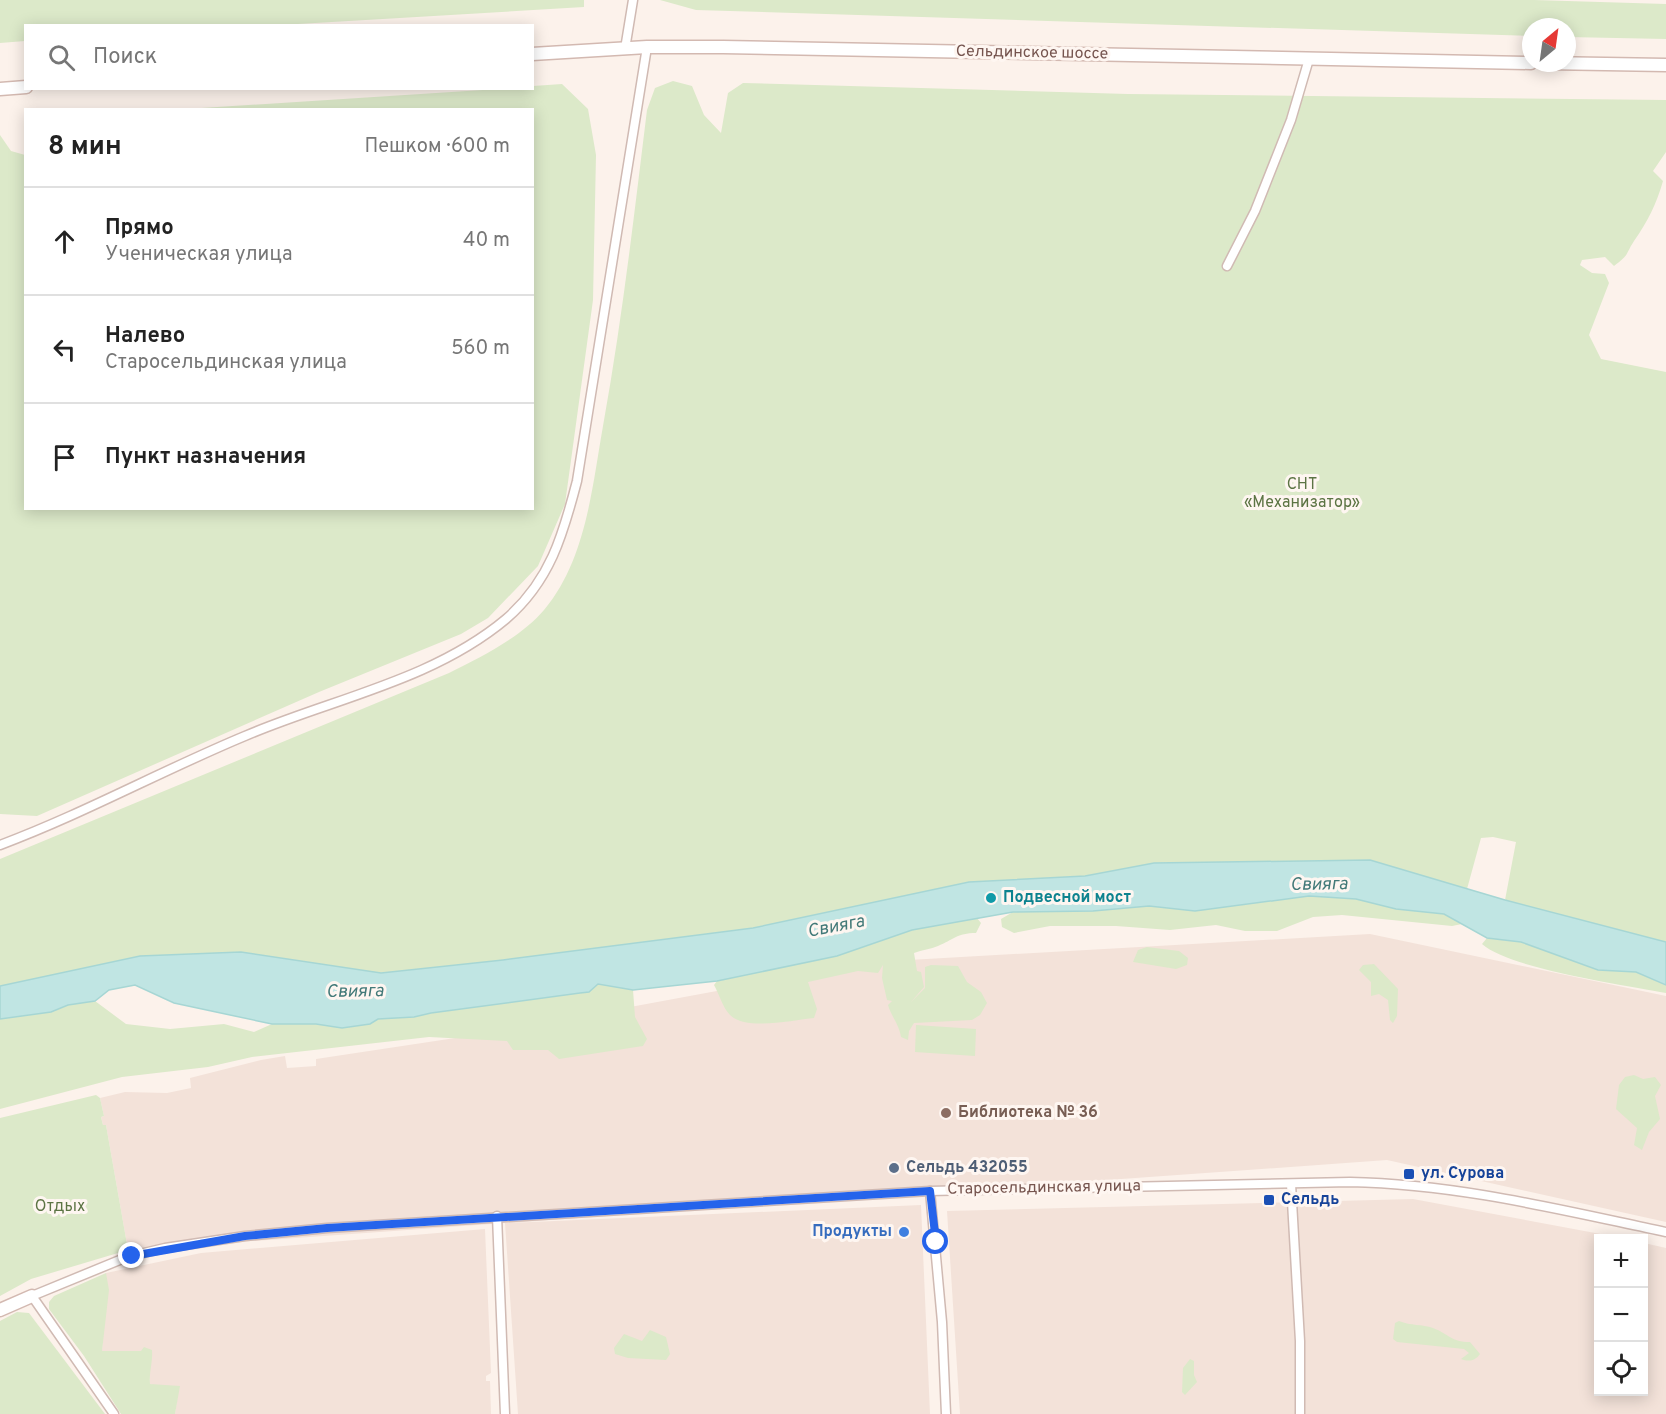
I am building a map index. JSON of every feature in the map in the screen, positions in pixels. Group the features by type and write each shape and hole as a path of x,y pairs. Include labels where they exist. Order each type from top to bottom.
{"main road":[{"name":"Сельдинское шоссе","path":"534,54 647,47 1522,63"},
{"path":"1576,64 1666,65"},
{"path":"0,89 24,87"},
{"path":"0,1310 32,1296"}],"street":[{"path":"625,49 633,0"},
{"path":"0,845 246,735 434,664 471,644 506,619 531,593 553,560 565,529 577,481 647,47"},
{"path":"1227,266 1255,211 1291,120 1309,59"},
{"name":"Старосельдинская улица","path":"32,1296 127,1257 165,1248 245,1236 497,1216 930,1191 1393,1183 1434,1186 1666,1232"},
{"path":"1291,1184 1300,1352 1300,1414"},
{"path":"930,1191 942,1322 946,1414"},
{"path":"497,1216 505,1414"},
{"path":"32,1296 114,1414"}],"shaded area":[{"path":"1370,934 1666,996 1666,1222 1387,1160 509,1223 921,1205 930,1414 518,1414 505,1223 128,1250 106,1125 103,1125 101,1117 104,1116 100,1098 125,1092 167,1093 191,1088 190,1078 261,1060 285,1056 287,1068 316,1066 316,1059 495,1032 874,962"},
{"path":"1413,1199 1601,1234 1594,1234 1594,1396 1648,1396 1648,1244 1666,1248 1666,1414 960,1414 947,1211"},
{"path":"485,1229 491,1373 486,1376 486,1381 490,1381 491,1414 175,1414 178,1393 150,1384 147,1351 102,1351 106,1273 201,1253"}],"green space":[{"path":"0,0 584,0 584,7 298,24 24,24 24,41 0,43"},
{"path":"660,0 1534,0 1666,4 1666,39 1576,37 1576,18 1522,18 1522,36 696,10"},
{"name":"СНТ «Механизатор»","path":"673,81 692,86 704,115 721,133 728,93 743,83 1128,94 1666,100 1666,152 1653,171 1663,181 1647,220 1627,254 1614,266 1605,257 1582,260 1580,265 1592,273 1605,274 1609,283 1589,335 1601,359 1666,372 1666,942 1505,900 1516,842 1493,837 1481,838 1467,889 1370,860 1154,863 1085,876 969,882 753,928 503,960 381,973 241,952 140,956 0,986 0,859 449,673 512,638 544,610 569,569 591,498 616,347 647,110 655,88"},
{"path":"562,84 588,109 596,155 593,300 565,504 538,566 488,618 461,634 319,692 37,816 0,814 0,135 11,151 24,155 24,510 534,510 534,108 202,108 482,90 534,90 534,86"},
{"path":"1309,896 1356,899 1396,909 1444,914 1462,924 1452,926 1342,915 1313,917 1277,931 1245,931 1216,925 1170,930 1116,926 1050,926 1014,933 1002,927 1001,919 1013,912 1093,911 1149,906 1195,911"},
{"path":"977,918 981,923 976,933 960,936 914,953 917,971 921,972 924,987 911,1002 925,988 925,967 931,965 958,966 967,982 981,992 987,1003 980,1015 972,1020 914,1023 909,1031 908,1040 901,1037 888,1005 892,1001 887,1000 882,978 883,965 878,973 858,971 808,982 817,1009 814,1018 782,1022 758,1024 737,1020 723,1005 714,985 717,981 837,956 912,930"},
{"path":"1487,938 1521,942 1598,970 1636,972 1666,985 1666,993 1569,975 1517,961 1496,953 1482,944"},
{"path":"1147,947 1179,951 1188,958 1187,965 1176,969 1133,962 1138,950"},
{"path":"1374,964 1398,989 1397,1016 1393,1023 1390,1020 1388,1000 1379,994 1371,996 1371,982 1359,970 1363,965"},
{"path":"598,984 633,990 635,1017 647,1039 643,1046 559,1059 548,1050 513,1050 507,1041 429,1037 252,1057 208,1067 122,1077 0,1109 0,1019 51,1012 68,1005 95,1001 126,1024 170,1029 224,1024 254,1032 272,1024 316,1024 342,1028 370,1024 377,1019 414,1017 589,992"},
{"path":"916,1025 976,1029 975,1056 915,1052"},
{"path":"1634,1075 1643,1079 1655,1077 1661,1085 1655,1096 1660,1119 1649,1132 1642,1150 1634,1145 1637,1128 1616,1109 1619,1085 1625,1077"},
{"name":"Отдых","path":"96,1095 100,1098 104,1116 101,1117 103,1125 106,1125 128,1250 31,1279 0,1296 0,1118"},
{"path":"106,1273 109,1290 102,1351 141,1351 144,1347 152,1350 150,1384 180,1386 175,1414 121,1414 84,1356 49,1309 49,1302 54,1296"},
{"path":"17,1312 29,1313 105,1414 0,1414 0,1321"},
{"path":"1399,1321 1429,1327 1454,1339 1470,1342 1480,1354 1472,1360 1467,1360 1461,1359 1469,1353 1464,1349 1397,1342 1393,1339 1395,1323"},
{"path":"650,1330 666,1337 670,1354 666,1360 628,1358 615,1354 614,1348 624,1334 642,1341"},
{"path":"1190,1359 1194,1361 1194,1375 1197,1382 1185,1395 1182,1392 1183,1368"}],"water":[{"name":"Свияга","path":"1370,860 1505,900 1666,942 1666,985 1636,972 1598,970 1521,942 1487,938 1444,914 1396,909 1356,899 1309,896 1195,911 1149,906 1093,911 1013,912 912,930 837,956 717,981 633,990 598,984 589,992 414,1017 378,1019 370,1024 342,1028 316,1024 272,1024 174,1003 135,985 109,990 95,1001 68,1005 51,1012 0,1019 0,986 140,956 241,952 381,973 753,928 969,882 1085,876 1154,863"}],"place":[{"name":"Подвесной мост","path":"991,898"},
{"name":"Библиотека № 36","path":"946,1113"},
{"name":"Сельдь 432055","path":"894,1168"},
{"name":"ул. Сурова","path":"1409,1174"},
{"name":"Сельдь","path":"1269,1200"},
{"name":"Продукты","path":"904,1232"}],"route":[{"path":"132,1256 165,1248 245,1236 327,1228 930,1191 936,1242"}]}
